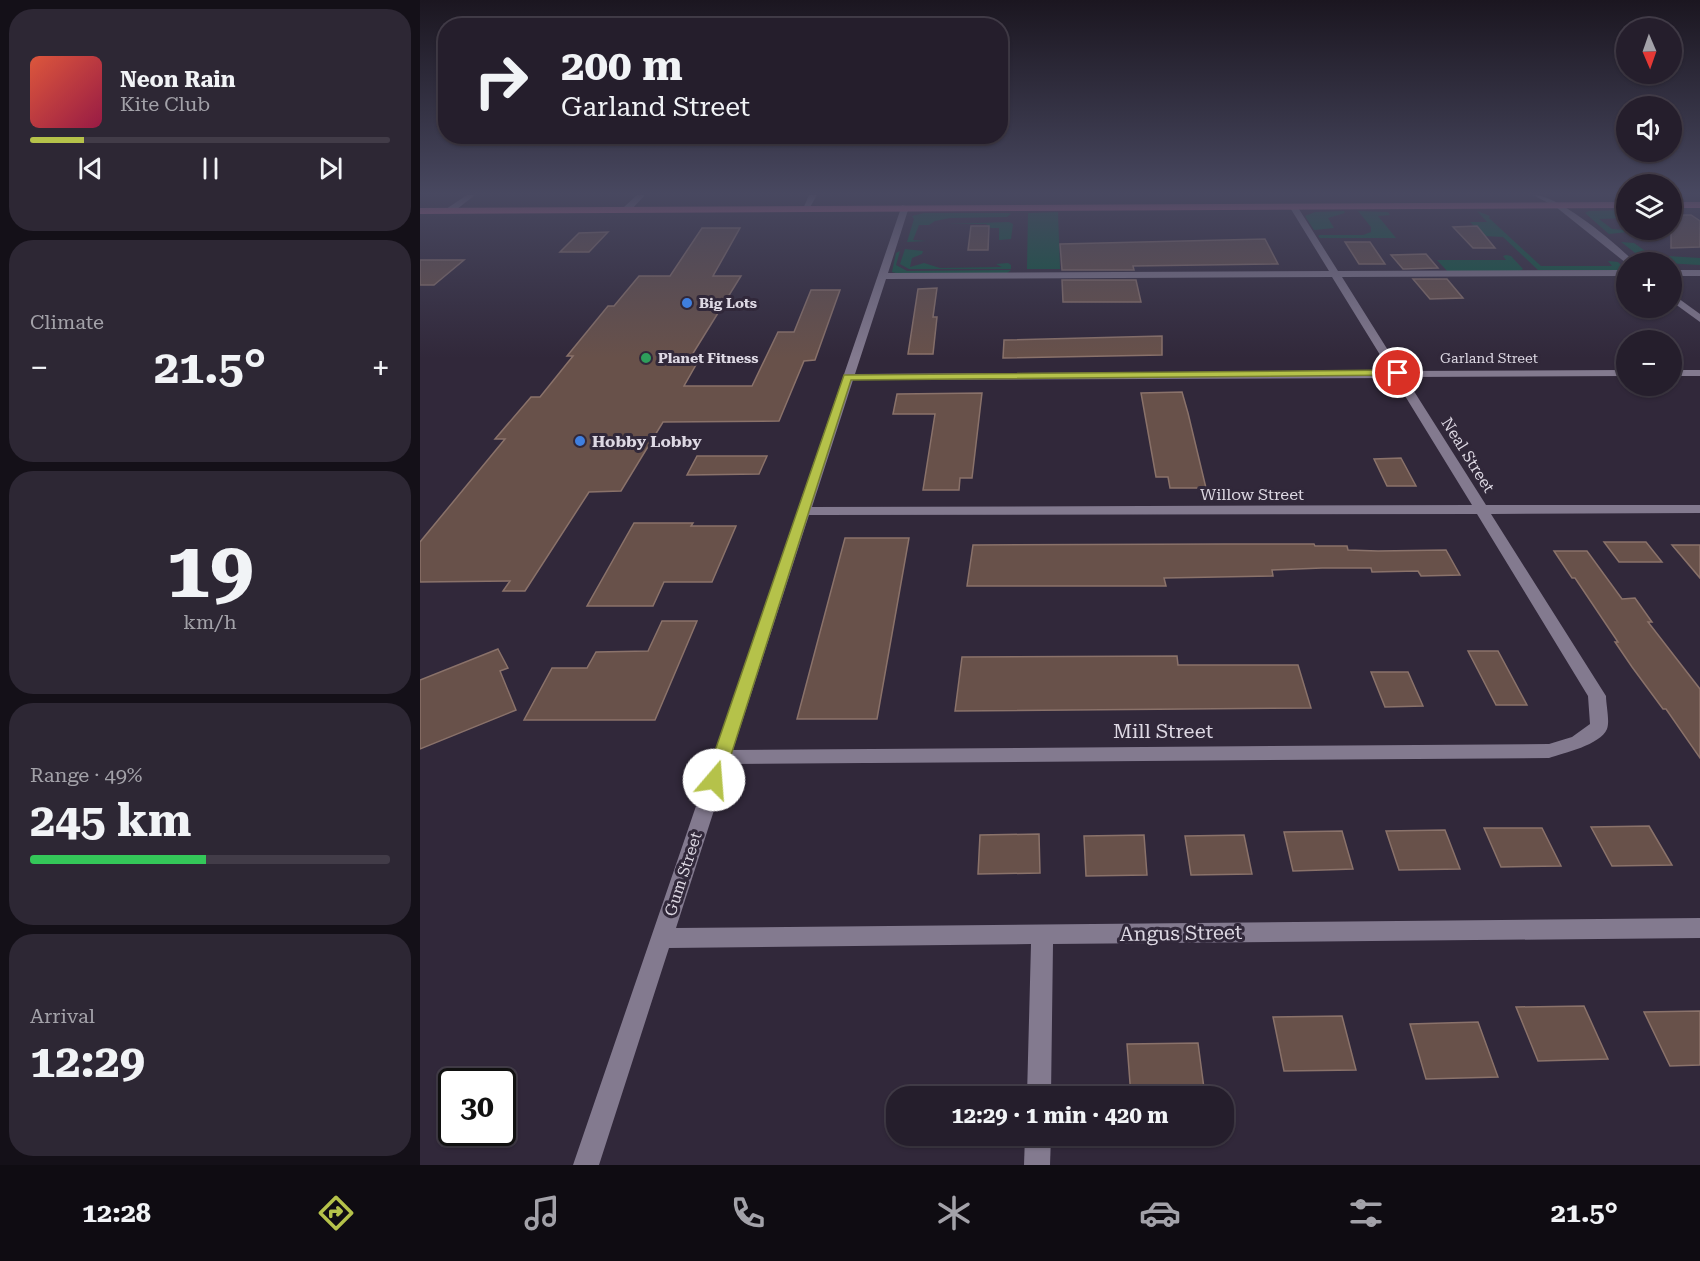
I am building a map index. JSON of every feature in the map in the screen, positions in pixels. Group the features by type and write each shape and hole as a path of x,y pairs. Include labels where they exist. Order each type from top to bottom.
{"street":[{"name":"Gum Street","path":"586,1165 890,249"},
{"name":"Neal Street","path":"1321,249 1597,696 1599,727"},
{"path":"881,276 1616,273"},
{"path":"1682,273 1700,273"},
{"path":"1682,305 1700,319"},
{"name":"Garland Street","path":"847,377 1616,373"},
{"path":"1682,373 1700,373"},
{"name":"Willow Street","path":"803,511 1700,509"},
{"name":"Mill Street","path":"721,758 1549,751 1578,742 1599,727"},
{"name":"Angus Street","path":"662,938 1700,928"},
{"path":"1039,1086 1042,934"},
{"path":"1037,1165 1038,1146"}],"green space":[{"path":"905,249 908,249 923,251 922,254 912,258 910,267 924,263 940,268 1002,267 996,264 1008,263 1011,269 909,269 900,264"},
{"path":"1027,249 1059,249 1060,269 1027,269"},
{"path":"1516,249 1523,249 1541,266 1612,266 1608,261 1616,262 1616,270 1538,270"},
{"path":"1631,249 1643,249 1647,252 1634,252"},
{"path":"900,251 896,265 907,271 1011,270 1007,273 892,272 896,253"},
{"path":"1503,256 1511,256 1523,269 1520,271 1448,272 1437,260 1506,260"},
{"path":"1682,257 1700,258 1700,265 1682,264"}],"building":[{"path":"563,249 592,249 589,252 560,252"},
{"path":"688,249 728,249 713,276 741,276 687,363 697,363 684,386 752,386 778,332 794,332 811,290 840,290 815,360 804,361 779,421 663,422 621,491 589,492 525,591 503,591 510,581 420,582 420,542 505,439 495,439 531,397 540,397 573,356 567,356 608,306 614,306 639,276 670,276"},
{"path":"1060,249 1270,249 1278,264 1133,266 1134,270 1062,270"},
{"path":"1350,249 1375,249 1385,264 1359,264"},
{"path":"1426,254 1438,268 1403,269 1391,255"},
{"path":"420,260 464,260 434,285 420,285"},
{"path":"1413,279 1447,279 1463,298 1430,299"},
{"path":"1062,280 1136,280 1141,302 1063,302"},
{"path":"937,288 933,317 937,317 933,354 908,354 918,289"},
{"path":"1162,336 1162,355 1003,358 1004,340"},
{"path":"1182,392 1206,488 1170,488 1168,477 1156,477 1141,393"},
{"path":"982,393 972,478 960,478 959,490 923,490 935,414 893,414 897,394"},
{"path":"697,456 767,456 759,474 687,475"},
{"path":"1401,458 1416,486 1387,486 1374,459"},
{"path":"634,523 736,526 712,582 664,582 653,606 587,606"},
{"path":"845,538 909,538 877,719 797,719"},
{"path":"1604,542 1646,542 1662,562 1619,562"},
{"path":"1314,544 1315,546 1347,546 1348,550 1446,550 1460,575 1421,576 1418,571 1372,572 1371,568 1322,568 1272,570 1273,576 1164,578 1166,586 967,586 973,545"},
{"path":"1672,545 1700,545 1700,578"},
{"path":"1554,551 1587,551 1622,599 1635,598 1652,622 1648,622 1700,689 1700,758 1666,709 1663,709 1632,667 1575,578 1572,578"},
{"path":"662,621 697,621 655,720 524,720 552,668 587,668 596,652 648,651"},
{"path":"498,649 508,668 500,671 516,710 420,749 420,680"},
{"path":"1468,651 1498,651 1527,705 1496,705"},
{"path":"1177,656 1178,665 1298,665 1311,708 955,711 962,657"},
{"path":"1371,672 1408,672 1423,706 1385,707"},
{"path":"1649,826 1672,865 1612,866 1591,827"},
{"path":"1484,828 1542,828 1561,866 1501,867"},
{"path":"1445,830 1460,869 1399,870 1386,831"},
{"path":"1342,831 1353,869 1293,871 1284,832"},
{"path":"1039,834 1040,873 978,874 980,835"},
{"path":"1144,835 1147,875 1086,876 1084,836"},
{"path":"1244,835 1252,874 1191,875 1185,836"},
{"path":"1584,1006 1608,1059 1538,1061 1516,1007"},
{"path":"1700,1011 1700,1065 1670,1066 1644,1012"},
{"path":"1342,1016 1356,1070 1284,1071 1273,1017"},
{"path":"1478,1022 1498,1077 1426,1079 1410,1024"},
{"path":"1198,1043 1204,1086 1130,1086 1127,1044"}],"place":[{"name":"Big Lots","path":"687,303"},
{"name":"Planet Fitness","path":"646,358"},
{"name":"Hobby Lobby","path":"580,441"}],"route":[{"path":"714,780 847,377 1398,373"}]}
